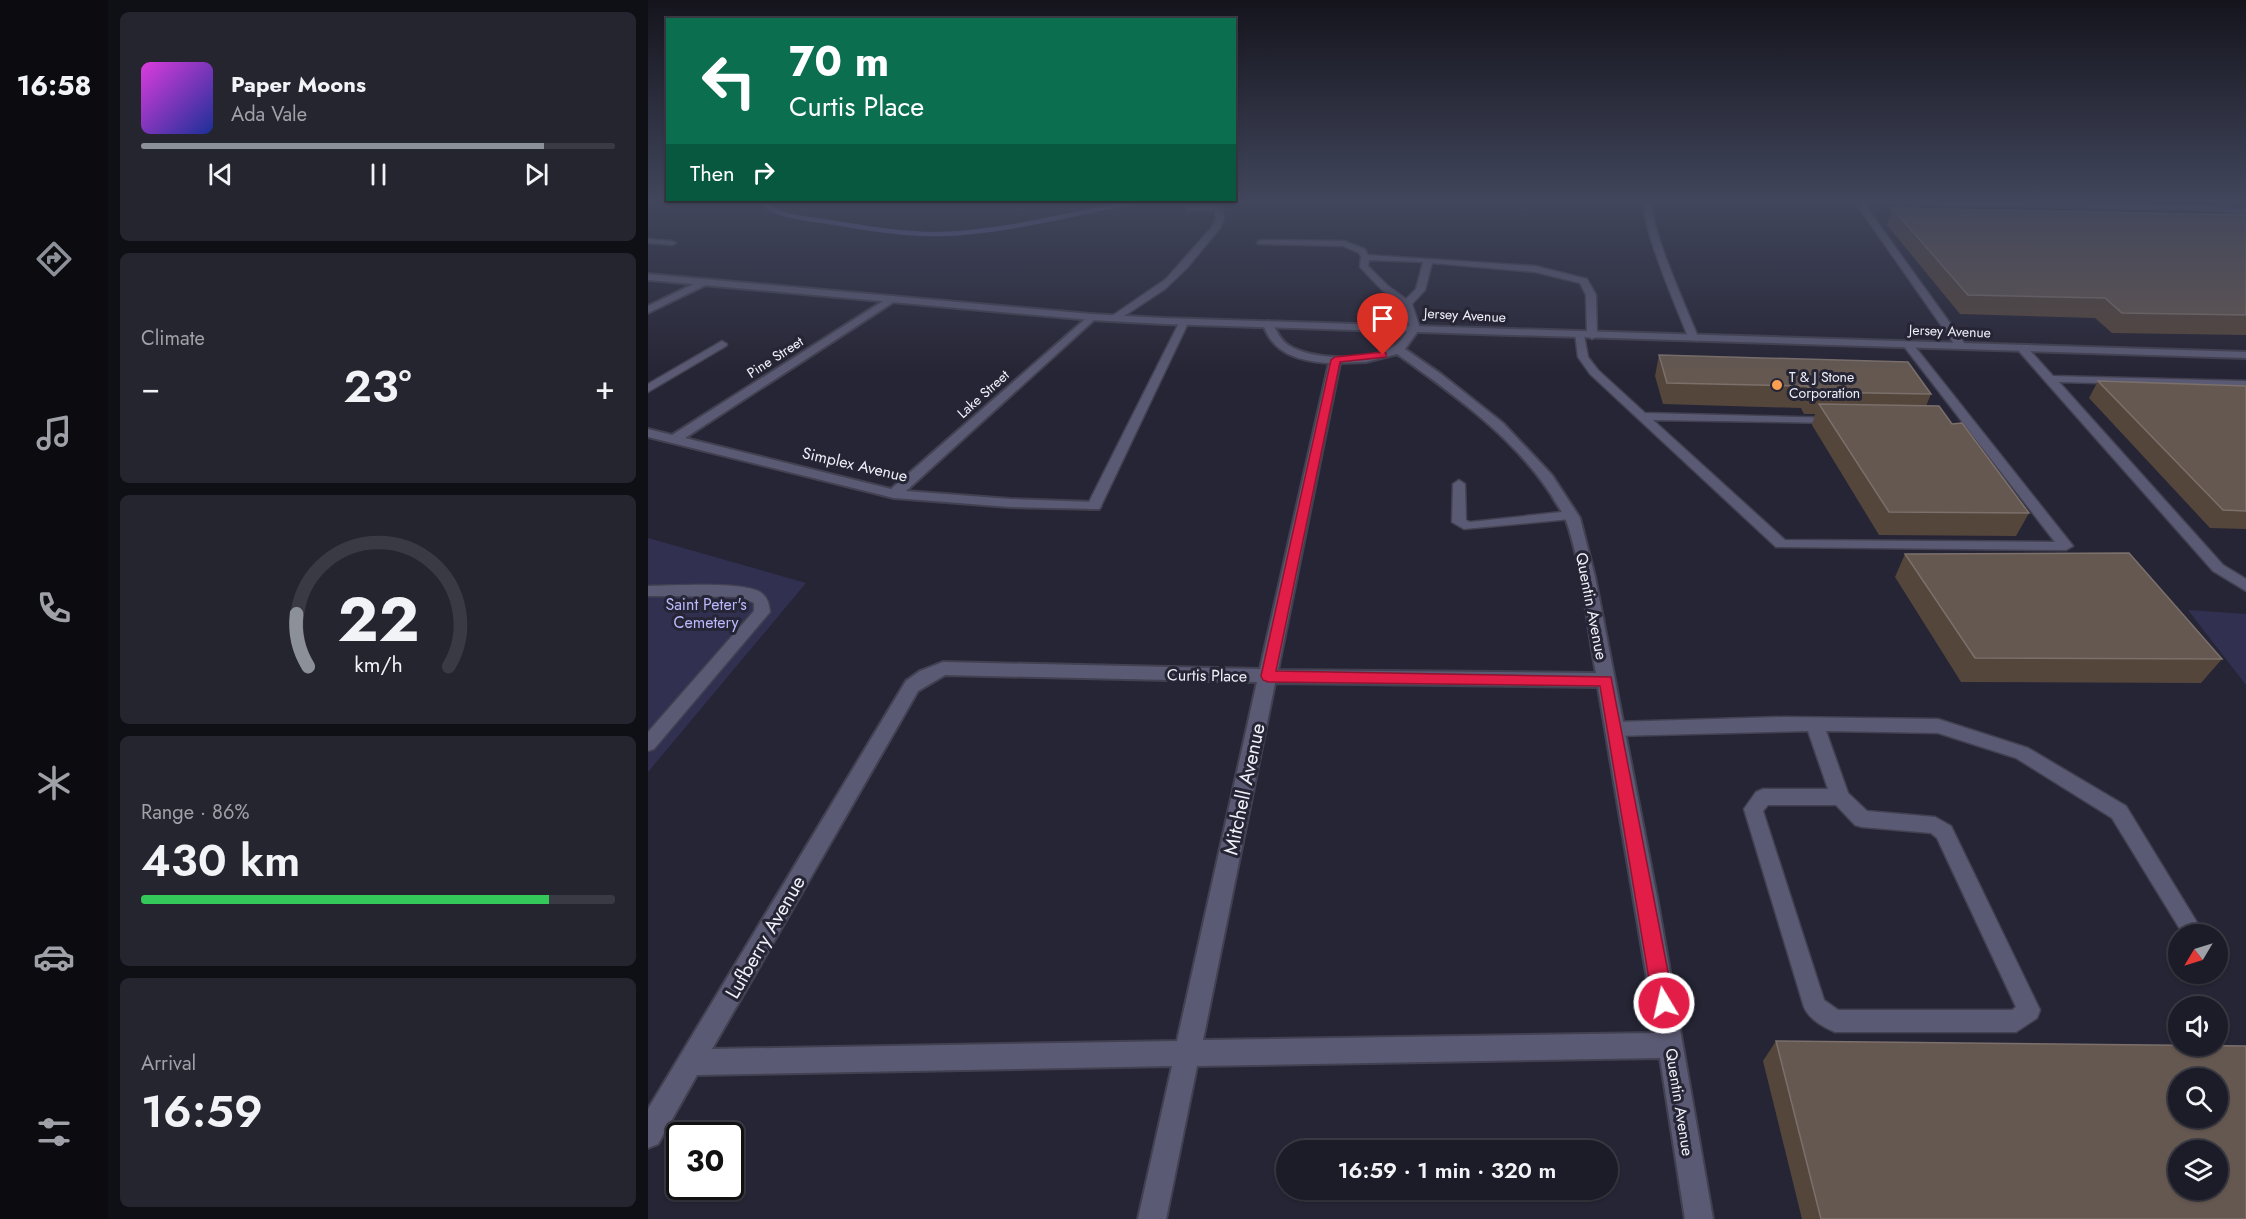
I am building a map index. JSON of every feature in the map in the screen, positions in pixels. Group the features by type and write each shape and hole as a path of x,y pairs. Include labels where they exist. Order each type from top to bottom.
{"street":[{"name":"Jersey Avenue","path":"648,277 1091,317 1585,336 2246,355"},
{"path":"648,310 704,282"},
{"name":"Pine Street","path":"675,440 891,299"},
{"name":"Lake Street","path":"894,494 1091,317"},
{"path":"1268,324 1273,340 1287,350 1335,360 1366,358 1398,350 1415,328"},
{"name":"Quentin Avenue","path":"1398,350 1437,377 1498,426 1548,478 1571,515 1587,577 1615,729 1699,1219"},
{"name":"Mitchell Avenue","path":"1152,1219 1335,360"},
{"name":"Simplex Avenue","path":"648,433 894,494 1094,506"},
{"name":"Curtis Place","path":"880,740 912,686 943,668 1268,676 1606,680"},
{"name":"Lufberry Avenue","path":"648,1134 880,740"},
{"path":"692,1062 1671,1046"}],"lane":[{"path":"1115,318 1124,308 1159,289 1173,278 1189,259"},
{"path":"1365,259 1364,267 1385,288 1407,304 1415,328"},
{"path":"1405,259 1535,269 1584,280 1591,295 1583,357 1594,372 1781,544 2066,546 1962,423 1908,345"},
{"path":"1663,259 1695,339"},
{"path":"1899,259 1961,346"},
{"path":"1407,304 1420,290 1428,260"},
{"path":"1094,506 1184,321"},
{"path":"648,388 722,344"},
{"path":"2022,348 2218,568 2246,585"},
{"path":"2049,379 2246,384"},
{"path":"1642,416 1851,420"},
{"path":"1459,484 1459,522 1469,526 1571,515"},
{"path":"648,591 742,592 754,596 761,602 762,612 648,744"},
{"path":"1615,729 1815,725 1938,726 2022,753 2119,812 2188,924"},
{"path":"1815,725 1840,797 1862,819 1935,825 1944,832 2029,1010 2016,1021 1835,1021 1815,1007 1753,809 1763,797 1840,797"}],"green space":[{"name":"Saint Peter's Cemetery","path":"648,538 806,583 648,772"},
{"path":"2188,610 2246,614 2246,685"}],"building":[{"path":"1936,259 2246,259 2246,315 2122,313 2105,298 1968,295"},
{"path":"1659,355 1908,362 1931,394 1811,392 1807,386 1667,383"},
{"path":"2098,381 2246,386 2246,511 2223,510"},
{"path":"1819,404 1939,406 1952,424 1962,423 2029,513 1889,512"},
{"path":"2129,553 2222,659 1975,658 1905,554"},
{"path":"1776,1041 2168,1045 2168,1056 2228,1056 2228,1046 2246,1046 2246,1219 1821,1219"}],"place":[{"name":"T & J Stone Corporation","path":"1777,385"}],"route":[{"path":"1383,355 1335,360 1268,676 1606,680 1664,1003"}]}
